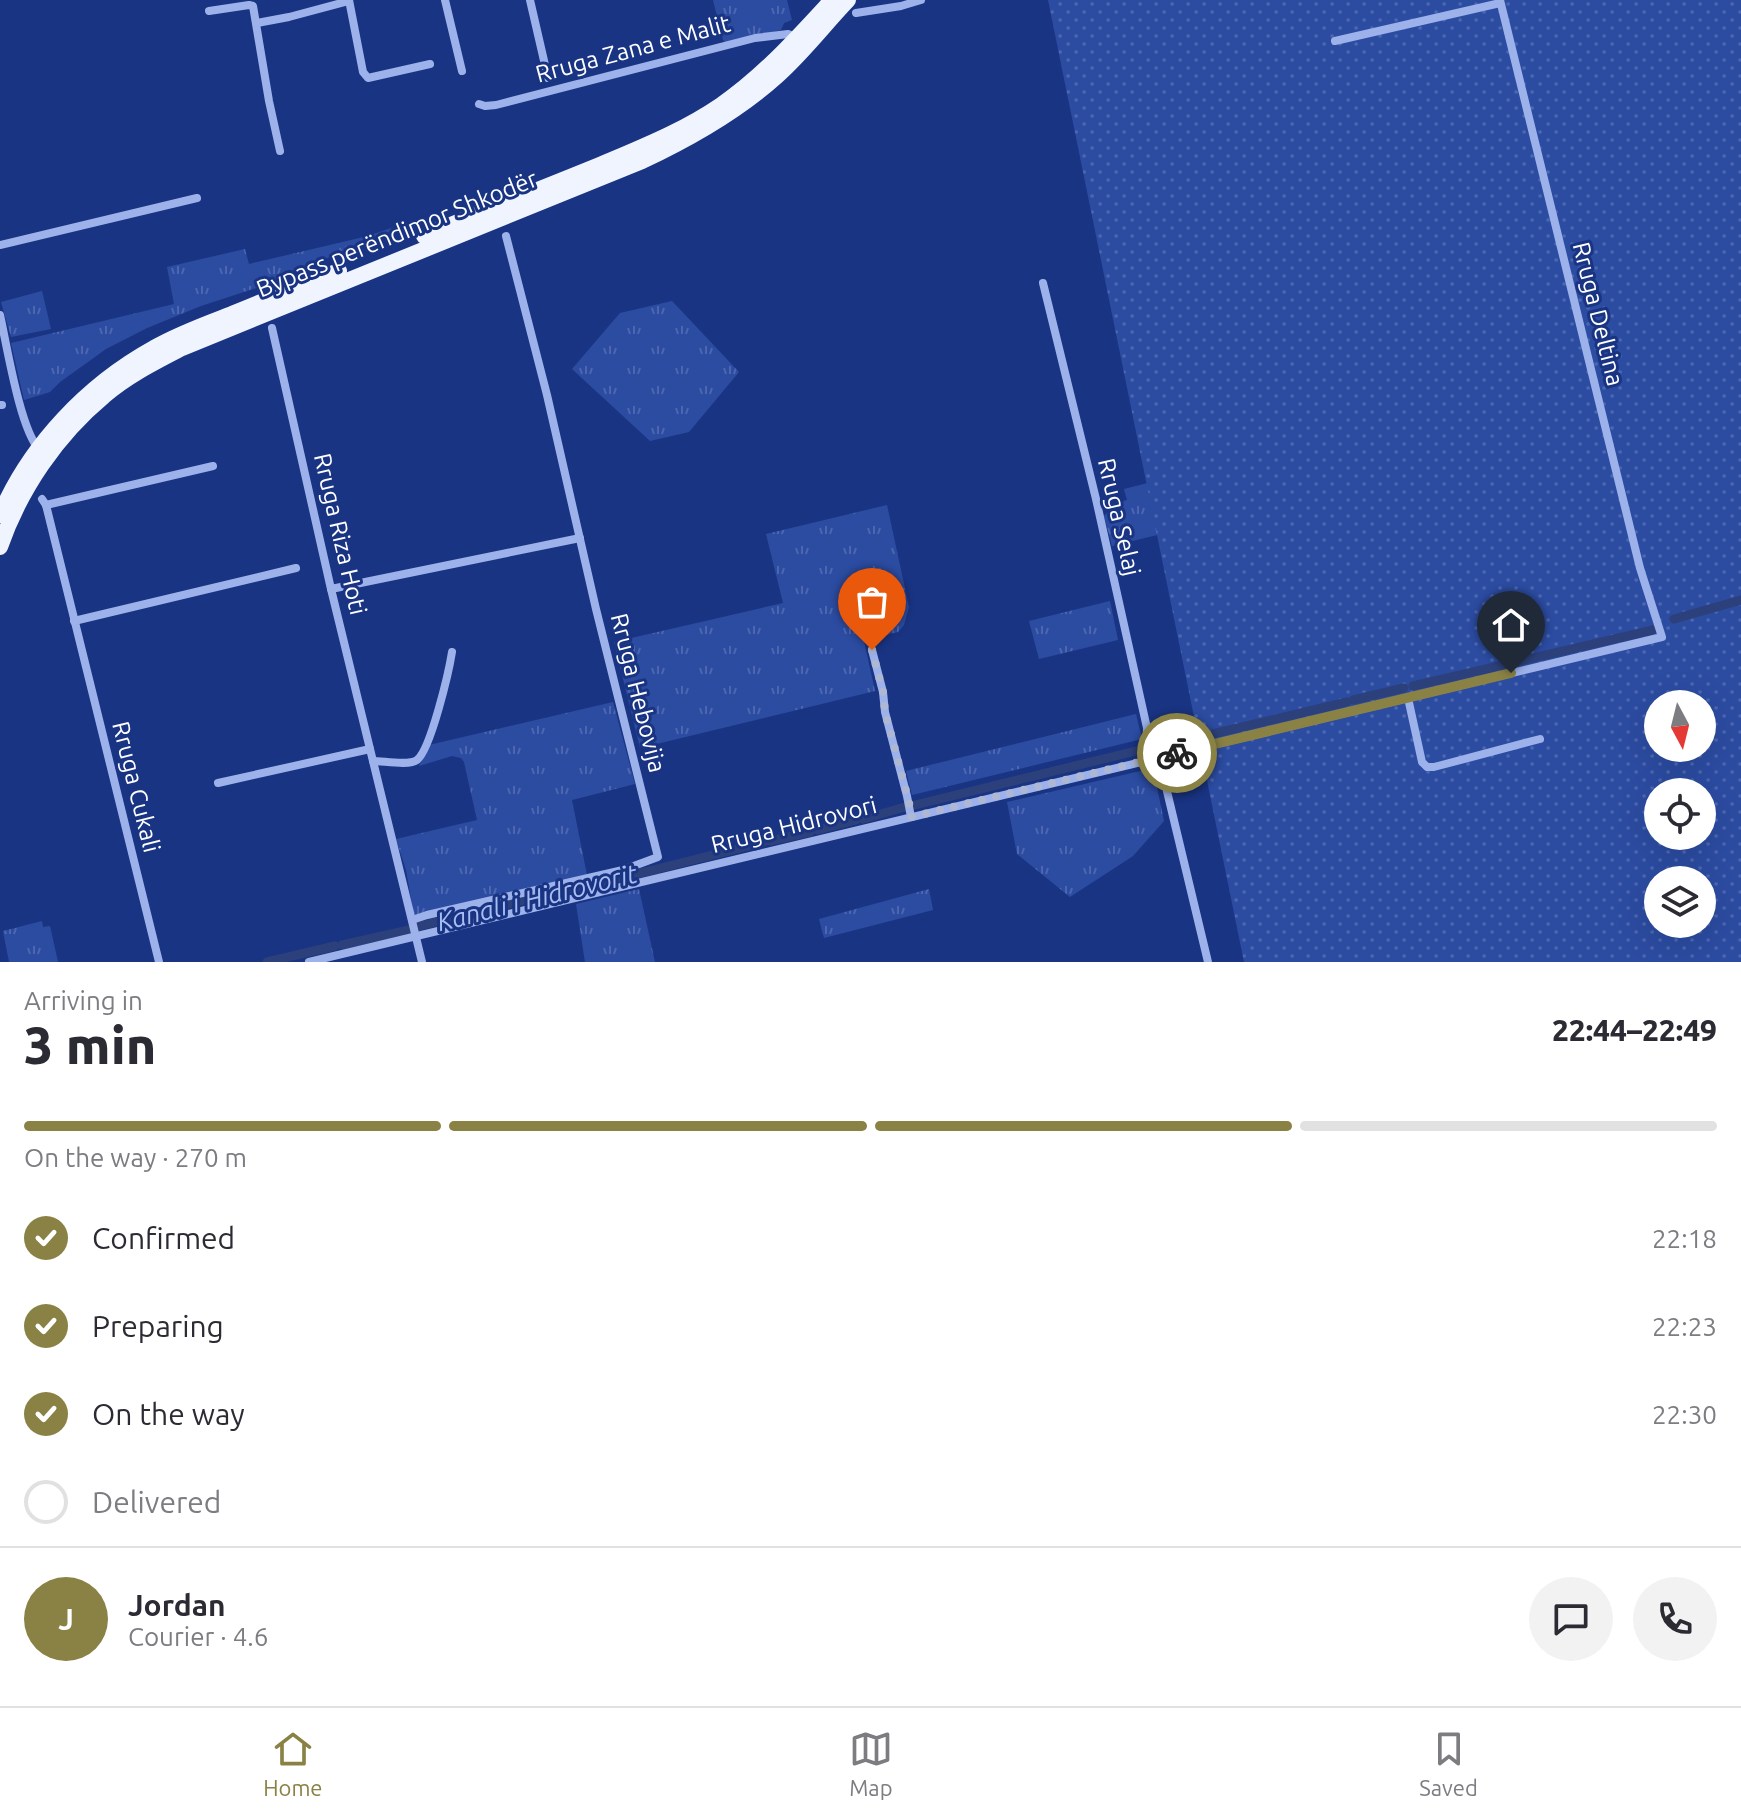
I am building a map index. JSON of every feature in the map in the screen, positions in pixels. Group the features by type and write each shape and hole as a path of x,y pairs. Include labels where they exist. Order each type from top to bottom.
{"highway":[{"name":"Bypass perëndimor Shkodër","path":"2,505 39,449 67,414 105,381 154,348 677,131 720,106 758,76 832,0"},
{"name":"Bypass perëndimor Shkodër","path":"0,547 18,504 49,454 83,415 141,369 182,348 642,161 689,138 737,108 778,75 852,6"}],"street":[{"path":"257,23 349,0 363,72 368,78 430,64"},
{"path":"445,0 462,71"},
{"path":"530,0 548,78"},
{"path":"852,6 901,6 921,0"},
{"path":"1335,41 1500,1"},
{"name":"Rruga Deltina","path":"1500,1 1640,568 1662,637"},
{"path":"209,11 253,6 280,151"},
{"name":"Rruga Zana e Malit","path":"479,104 496,105 755,38 788,34 797,38"},
{"path":"0,245 197,198"},
{"name":"Rruga Hebovija","path":"412,920 623,870 658,857 506,236"},
{"name":"Rruga Selaj","path":"1043,283 1096,499 1147,728 1146,761"},
{"path":"0,315 31,440 39,449"},
{"name":"Rruga Riza Hoti","path":"272,328 331,589 422,962"},
{"name":"Rruga Cukali","path":"159,962 44,502 213,466"},
{"path":"331,589 580,538"},
{"path":"74,621 296,568"},
{"name":"Rruga Hidrovori","path":"309,962 1662,637"},
{"path":"872,650 911,817"},
{"path":"373,761 410,763 417,760 438,712 452,652"},
{"path":"1408,698 1422,762 1427,767 1540,739"},
{"path":"218,783 370,749"},
{"path":"1159,758 1208,962"}],"green space":[{"path":"713,0 787,0 792,20 784,23 781,30 726,43"},
{"path":"1048,0 1741,0 1741,962 1244,962"},
{"path":"400,225 256,288 147,328 106,349 50,392 24,400 11,343 174,304 167,267 245,249 249,264 368,236"},
{"path":"42,291 51,329 11,337 1,302"},
{"path":"672,301 739,372 689,432 650,441 572,369 620,313"},
{"path":"1335,436 1346,489 1112,546 1104,516 1117,503 1127,500 1124,489"},
{"path":"887,505 909,607 904,625 898,632 864,641 875,691 640,748 614,642 783,603 766,534"},
{"path":"1110,601 1118,640 1039,659 1029,621"},
{"path":"613,702 635,784 572,800 587,875 414,916 406,870 396,839 477,820 464,762 452,756 419,766 429,745"},
{"path":"1136,714 1142,739 912,795 906,771"},
{"path":"1153,768 1164,821 1133,856 1070,897 1017,854 1007,802"},
{"path":"639,889 655,962 585,962 576,904"},
{"path":"929,889 933,910 824,938 819,919"},
{"path":"42,921 43,927 50,926 58,962 9,962 3,931"}],"waterway":[{"name":"Kanali i Hidrovorit","path":"1674,619 1741,600"},
{"name":"Kanali i Hidrovorit","path":"1413,686 1653,630"},
{"name":"Kanali i Hidrovorit","path":"1353,700 1404,688"},
{"name":"Kanali i Hidrovorit","path":"1149,749 1347,702"},
{"name":"Kanali i Hidrovorit","path":"915,805 1140,750"},
{"name":"Kanali i Hidrovorit","path":"863,819 905,807"},
{"name":"Kanali i Hidrovorit","path":"817,830 856,820"},
{"name":"Kanali i Hidrovorit","path":"770,841 810,832"},
{"name":"Kanali i Hidrovorit","path":"661,868 764,842"},
{"name":"Kanali i Hidrovorit","path":"416,927 658,869"},
{"name":"Kanali i Hidrovorit","path":"342,945 409,930"},
{"name":"Kanali i Hidrovorit","path":"267,962 335,946"}],"way so far":[{"path":"872,650 911,817 1177,753"}],"route":[{"path":"1177,753 1511,673"}]}
